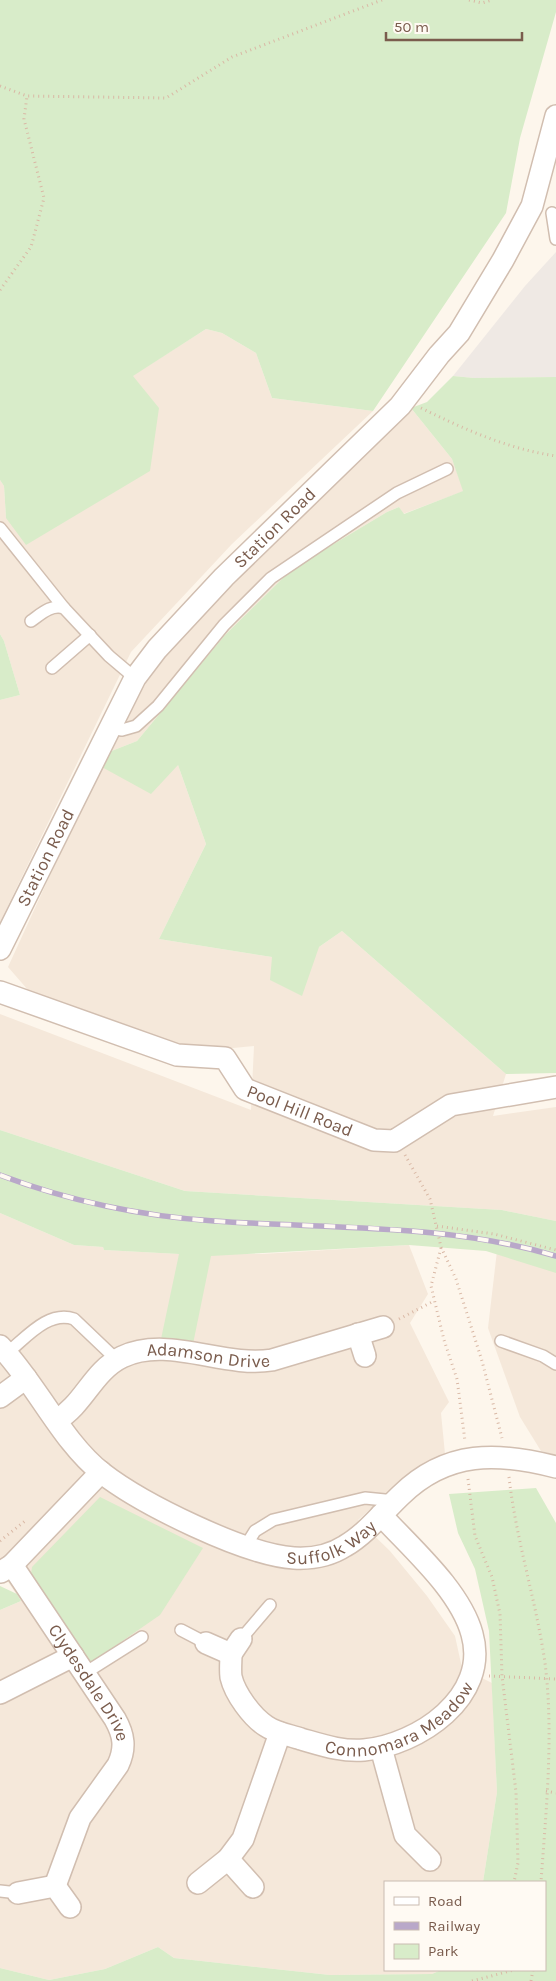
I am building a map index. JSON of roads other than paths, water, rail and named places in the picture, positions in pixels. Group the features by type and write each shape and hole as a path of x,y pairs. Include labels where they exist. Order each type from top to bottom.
{"street":[{"name":"Station Road","path":"0,949 135,678 156,650 224,577 405,400 439,355 459,333 503,260 532,206 556,116"},
{"name":"Pool Hill Road","path":"0,992 177,1055 225,1058 245,1089 374,1140 394,1141 452,1105 556,1087"},
{"name":"Adamson Drive","path":"57,1420 77,1404 96,1377 117,1360 133,1352 156,1349 254,1363 272,1360 383,1327"},
{"path":"358,1334 365,1356"},
{"name":"Suffolk Way","path":"3,1350 79,1449 101,1472 156,1506 245,1547 295,1558 323,1555 346,1546 426,1475 466,1458 506,1457 556,1467"},
{"path":"0,1397 26,1378"},
{"path":"6,1569 101,1472"},
{"name":"Connomara Meadow","path":"236,1647 232,1678 241,1698 253,1714 265,1725 280,1732 328,1747 346,1750 381,1748 411,1737 438,1720 458,1700 470,1675 474,1649 473,1636 465,1616 388,1508"},
{"name":"Clydesdale Drive","path":"6,1569 79,1665 119,1726 124,1748 118,1765 80,1818 55,1886"},
{"path":"206,1643 236,1647"},
{"path":"0,1693 79,1665"},
{"path":"198,1883 228,1859 243,1839 280,1732"},
{"path":"381,1748 405,1835 430,1860"},
{"path":"228,1859 253,1887"},
{"path":"9,1892 55,1886 70,1907"}],"lane":[{"path":"532,206 554,214 556,239"},
{"path":"109,728 122,730 136,726 152,711 224,625 271,578 397,493 446,469"},
{"path":"0,528 64,608 135,678"},
{"path":"31,621 46,610 57,606 64,608"},
{"path":"52,668 90,635"},
{"path":"3,1350 50,1319 66,1316 74,1319 117,1360"},
{"path":"500,1341 542,1356 556,1364"},
{"path":"245,1547 255,1531 273,1520 365,1498 388,1508"},
{"path":"236,1647 270,1604"},
{"path":"181,1630 206,1643"},
{"path":"79,1665 142,1637"}],"railway":[{"path":"0,1175 79,1200 159,1215 214,1221 386,1229 429,1233 514,1245 556,1256"}]}
